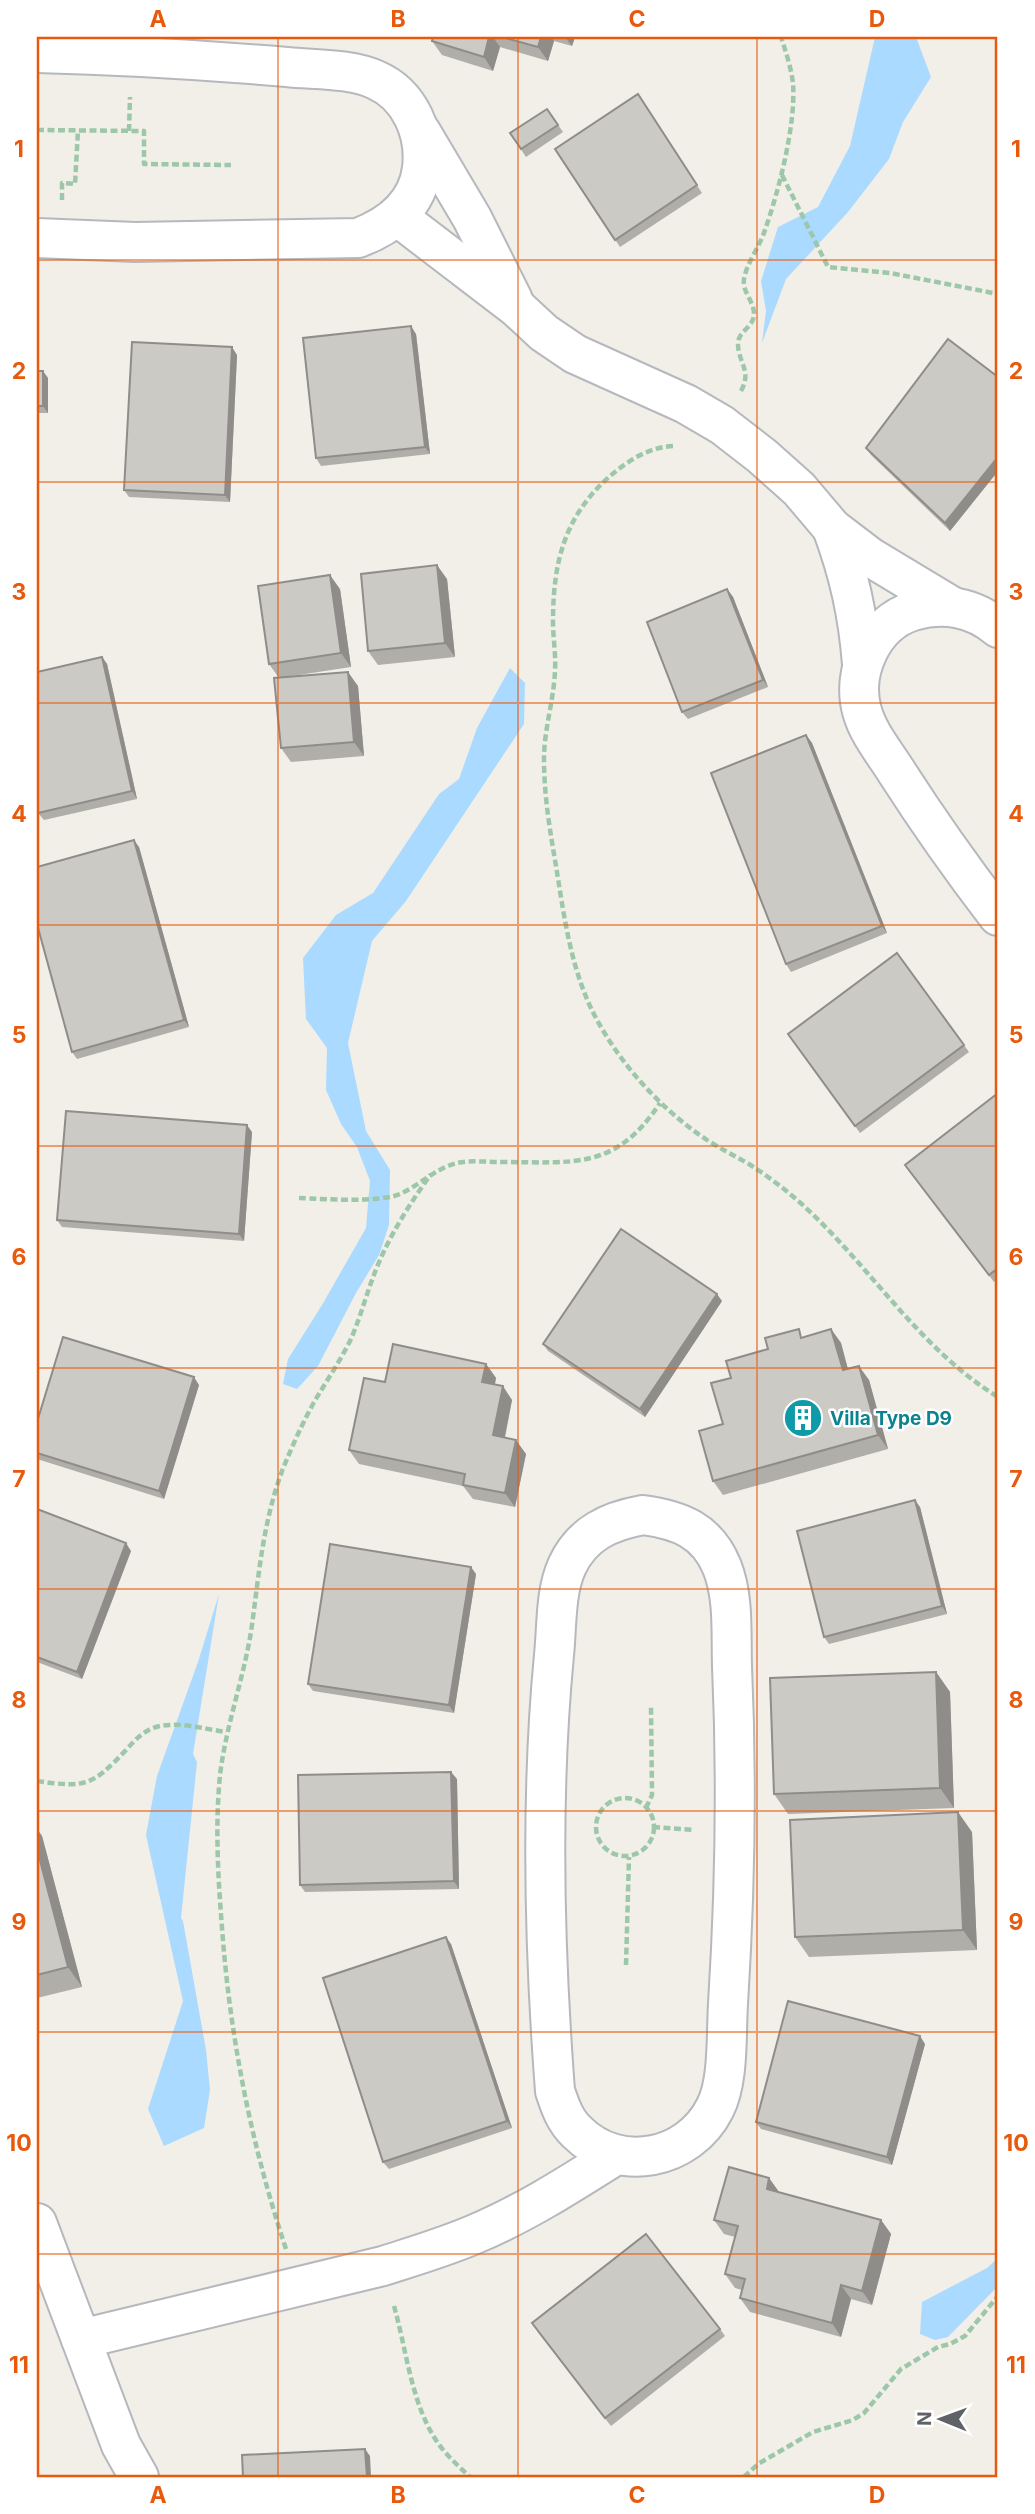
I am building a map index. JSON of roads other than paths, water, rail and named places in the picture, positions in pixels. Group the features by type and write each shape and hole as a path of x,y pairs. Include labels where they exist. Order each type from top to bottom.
{"street":[{"path":"37,53 221,62 354,73 377,80 395,92 411,110 420,131 472,218 517,308"},
{"path":"45,245 358,238 379,230 398,217 412,198 421,177 424,154 420,131"},
{"path":"398,217 517,308 544,333 575,354 686,404 722,425 799,489 832,528 870,557 953,607"},
{"path":"832,528 848,572 856,606 862,664 859,687 861,710 871,732 934,828 998,916"},
{"path":"862,664 872,643 888,625 909,612 931,606 953,607 977,614 998,628"},
{"path":"81,2339 383,2266 473,2235 523,2211 616,2155 640,2158 663,2154 685,2143 703,2127 716,2107 723,2084 731,1959 735,1833 729,1587 721,1563 691,1527 667,1518 643,1515 619,1520 597,1529 580,1546 566,1567 551,1684 546,1779 544,1874 555,2091 563,2113 576,2132 594,2146 616,2155"},
{"path":"37,2223 129,2466"}],"water":[{"path":"875,37 916,37 931,77 903,122 889,159 848,212 786,279 762,343 766,311 761,281 778,227 818,207 850,146"},
{"path":"510,668 525,683 524,724 406,901 372,941 348,1043 366,1131 390,1170 389,1225 379,1255 318,1366 297,1389 283,1384 288,1359 366,1228 370,1181 357,1147 341,1124 326,1090 327,1048 306,1019 303,958 336,915 373,893 439,794 459,779 477,728"},
{"path":"219,1594 193,1754 197,1762 181,1918 206,2050 210,2090 204,2128 164,2146 148,2109 183,2001 146,1835 157,1776"},
{"path":"998,2258 998,2286 948,2337 935,2340 920,2334 922,2302 987,2268"}],"place":[{"name":"Villa Type D9","path":"803,1418"}]}
